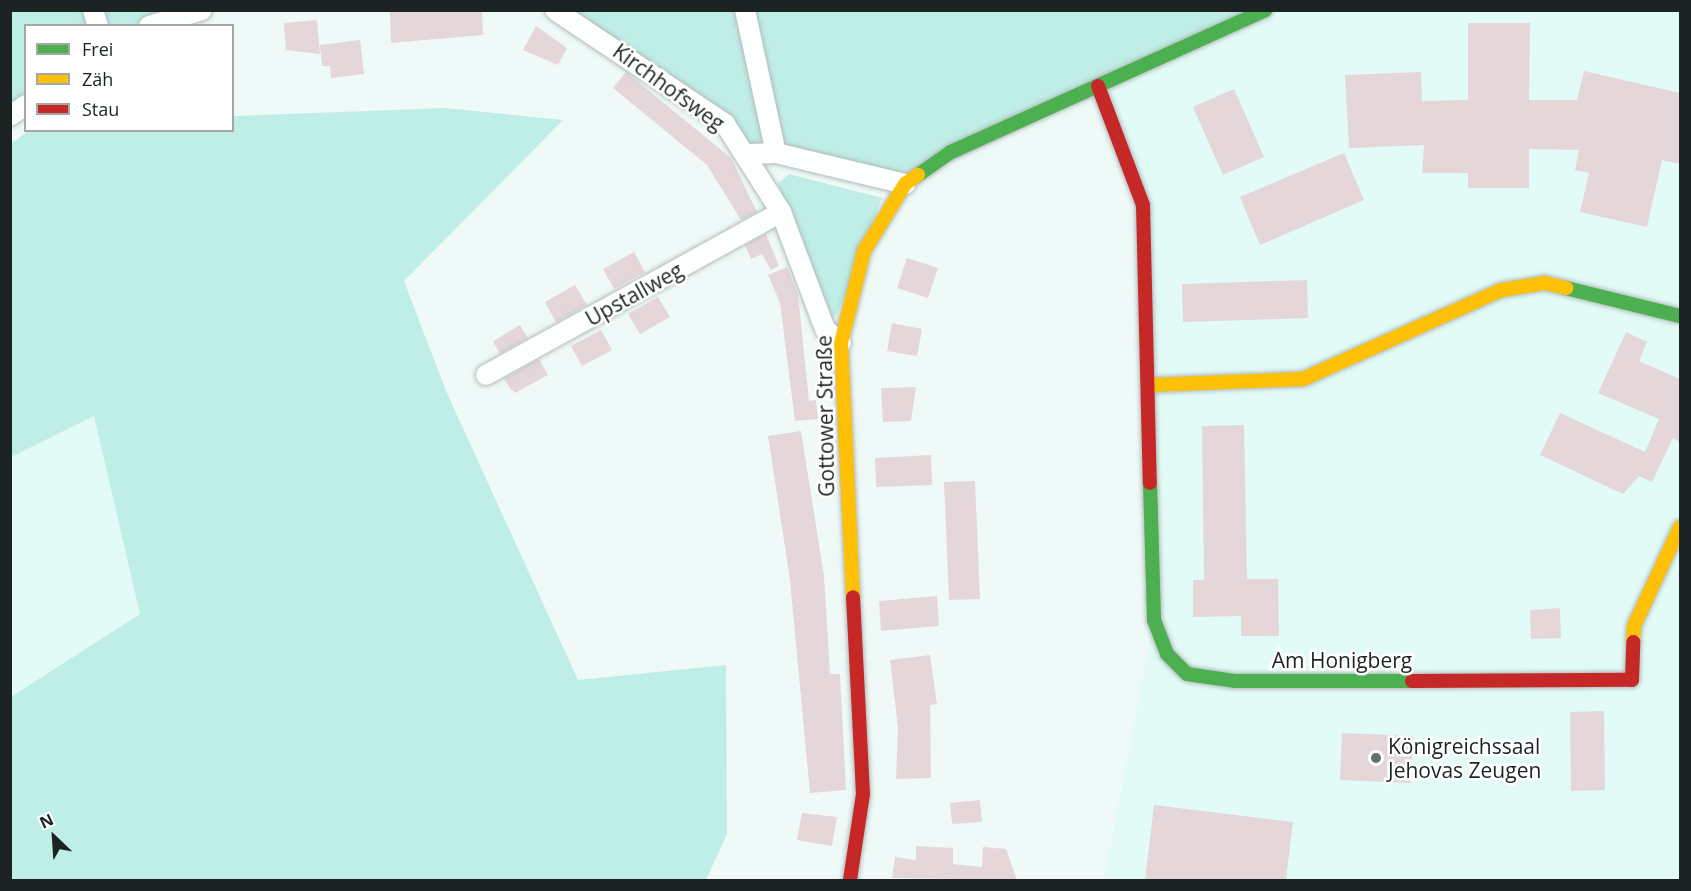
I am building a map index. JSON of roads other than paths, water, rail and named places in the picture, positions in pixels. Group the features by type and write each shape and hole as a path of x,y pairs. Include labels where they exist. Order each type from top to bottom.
{"street":[{"path":"156,24 202,10"},
{"name":"Kirchhofsweg","path":"555,10 667,80 725,124 748,154 781,212 825,329 841,343"},
{"path":"745,10 776,153"},
{"name":"Gottower Straße","path":"850,880 863,794 841,343 864,251 905,184 951,152 1264,10"},
{"name":"Am Honigberg","path":"1098,86 1143,205 1150,385 1154,620 1167,654 1187,674 1235,681 1632,680 1634,626 1680,526"},
{"path":"10,116 24,106"},
{"path":"748,154 776,153 905,184"},
{"name":"Upstallweg","path":"486,375 781,212"},
{"path":"1150,385 1303,379 1502,290 1545,283 1680,316"}],"place":[{"name":"Königreichssaal Jehovas Zeugen","path":"1376,758"}]}
